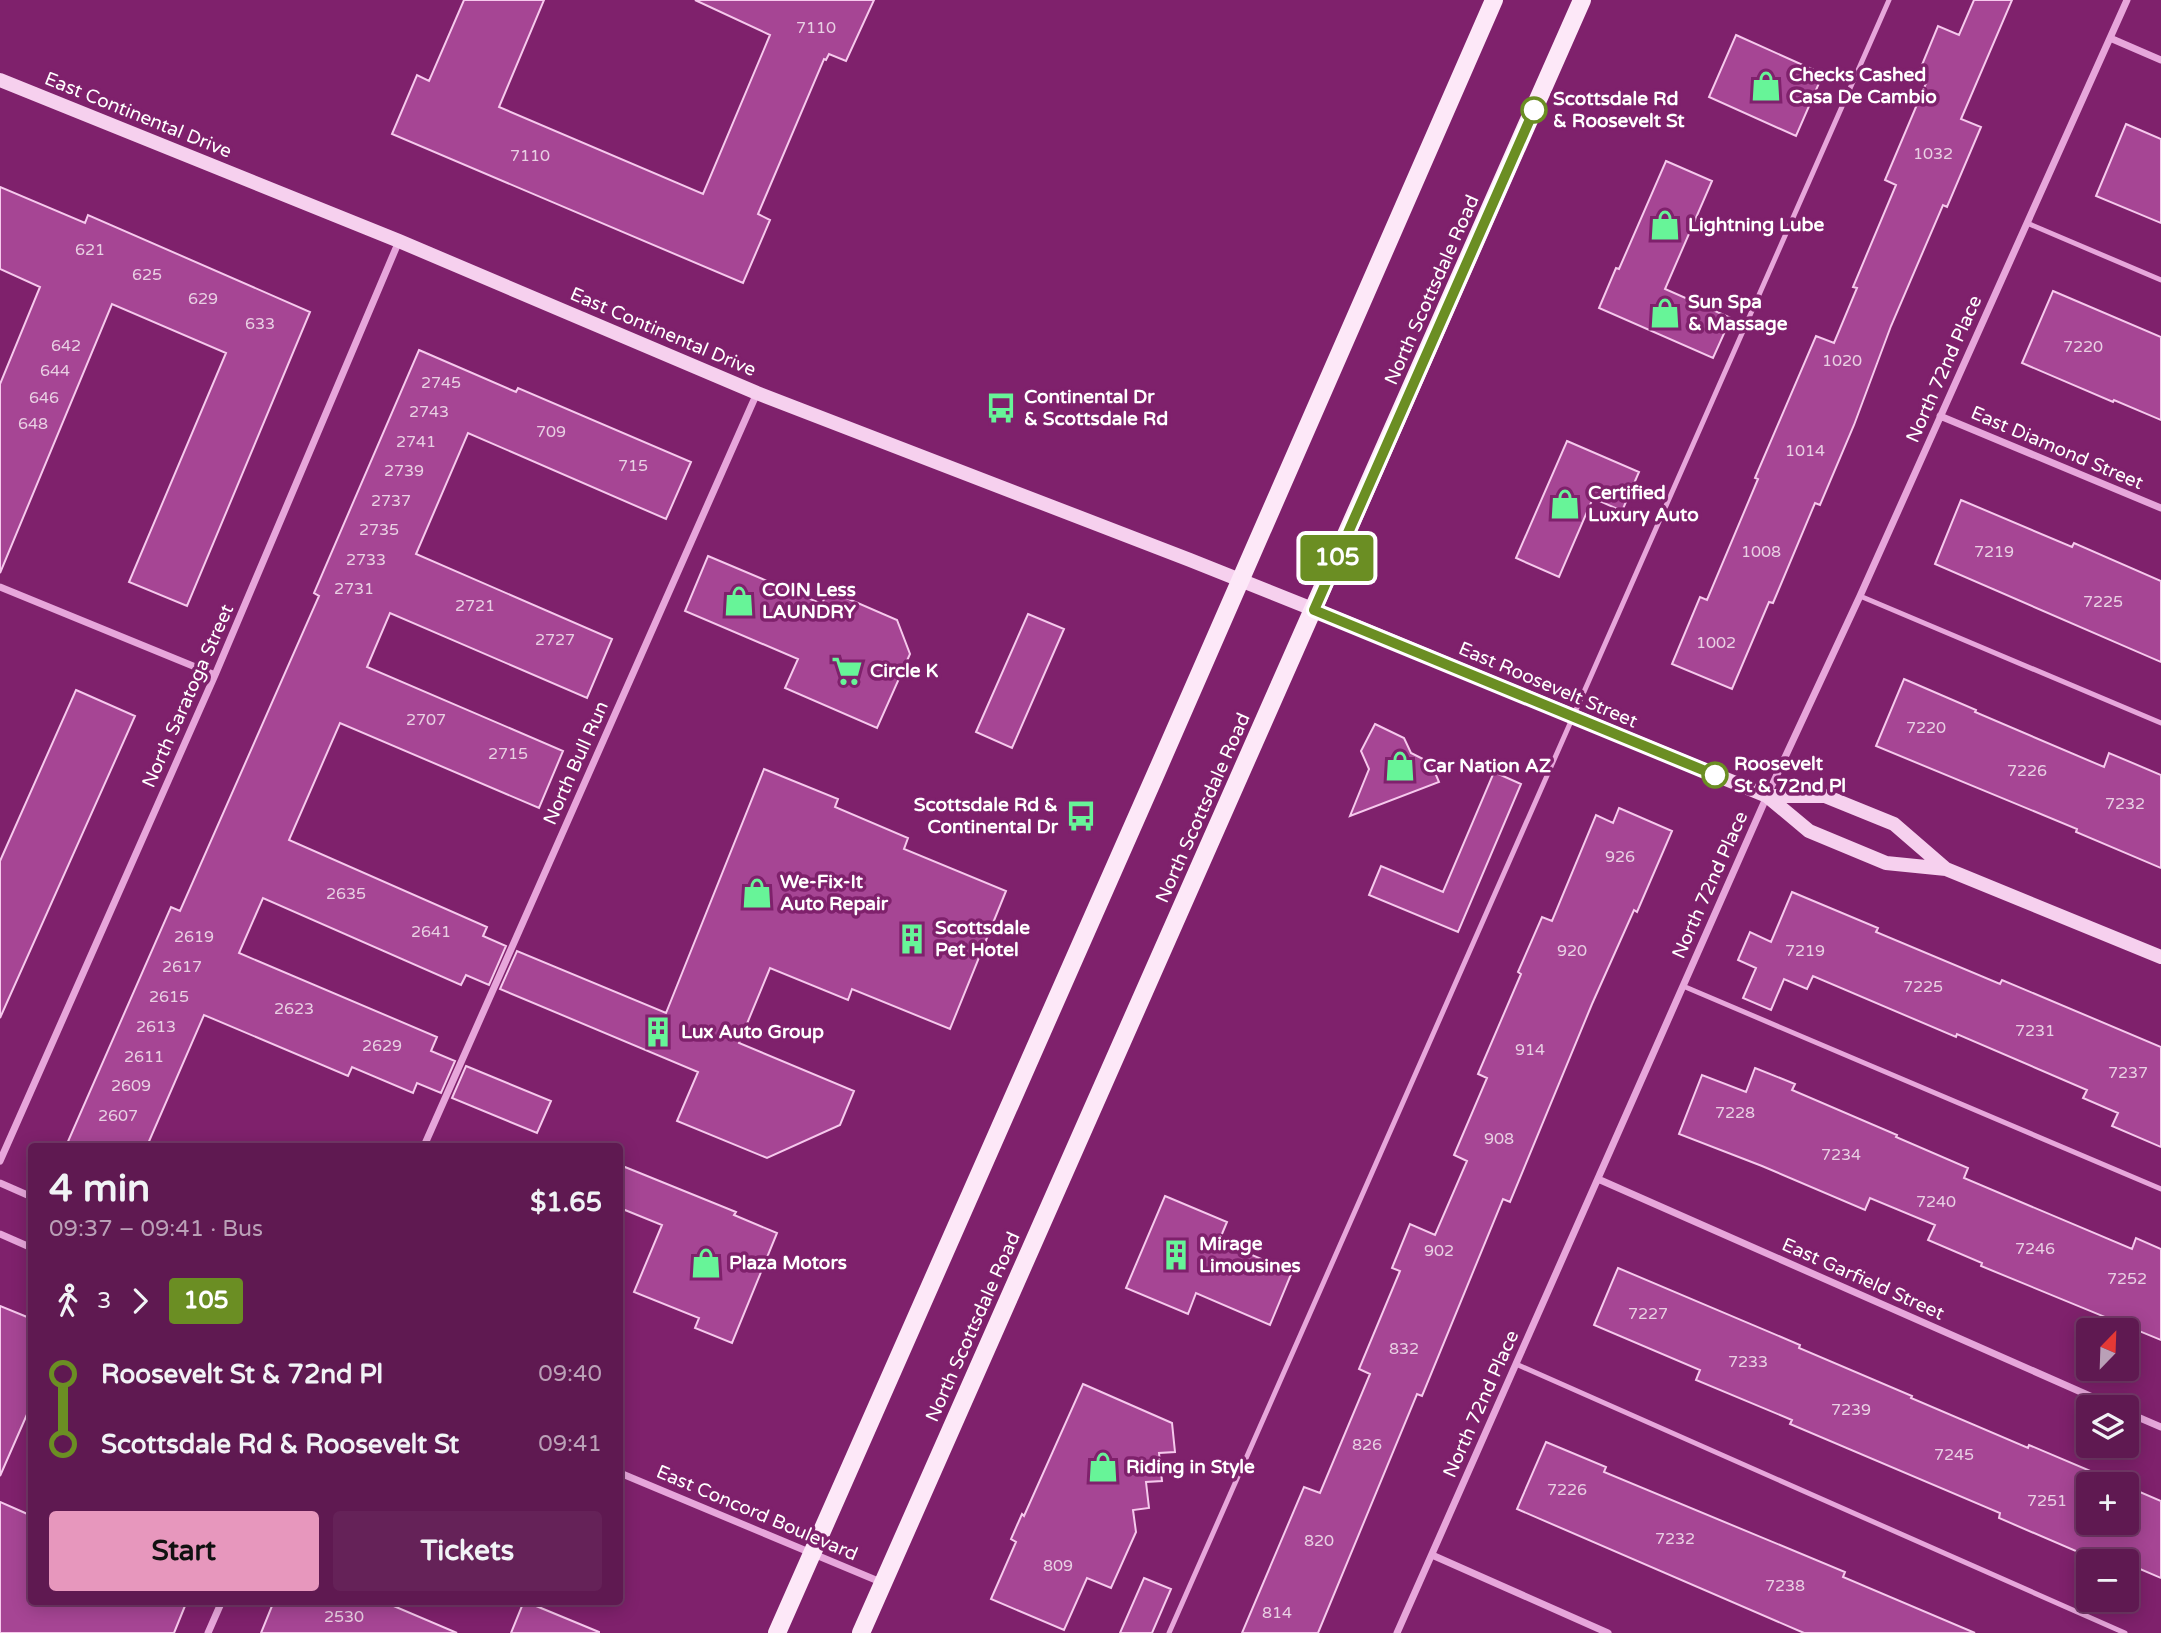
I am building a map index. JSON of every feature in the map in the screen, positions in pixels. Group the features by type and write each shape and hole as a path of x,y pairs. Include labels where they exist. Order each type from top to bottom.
{"main road":[{"path":"777,1633 1494,0"},
{"name":"North Scottsdale Road","path":"861,1633 1582,0"}],"street":[{"name":"North 72nd Place","path":"1397,1633 1767,796 1860,596 2127,0"},
{"path":"2110,38 2161,60"},
{"name":"East Continental Drive","path":"0,80 399,242 757,393 1314,610"},
{"name":"North Saratoga Street","path":"0,1160 215,675 399,242"},
{"name":"North Bull Run","path":"425,1143 757,393"},
{"name":"East Diamond Street","path":"1940,416 2161,508"},
{"path":"0,587 215,675"},
{"name":"East Roosevelt Street","path":"1314,610 1767,796 1809,831 1886,863 1946,869 2161,957"},
{"name":"East Roosevelt Street","path":"1767,796 1825,796 1894,824 1946,869"},
{"name":"East Garfield Street","path":"1598,1179 2088,1395"},
{"path":"0,1183 28,1195"},
{"path":"0,1234 28,1246"},
{"path":"2139,1418 2161,1427"},
{"name":"East Concord Boulevard","path":"623,1474 883,1583"},
{"path":"1432,1555 1608,1633"},
{"path":"208,1633 220,1605"}],"lane":[{"path":"1169,1633 1889,0"},
{"path":"2027,223 2161,280"},
{"path":"1860,596 2161,723"},
{"path":"1683,986 2161,1189"},
{"path":"1516,1364 2125,1633"}],"building":[{"path":"464,0 544,0 499,107 703,194 770,35 695,0 874,0 846,61 829,54 826,60 824,59 758,214 770,220 743,283 392,134 417,75 429,81"},
{"path":"1974,0 2012,0 1961,119 1981,127 1947,207 1943,205 1891,326 1854,425 1820,505 1815,503 1773,603 1769,602 1732,689 1672,664 1700,597 1707,600 1758,479 1755,478 1816,336 1834,343 1857,288 1853,287 1896,185 1885,180 1927,81 1917,77 1938,26 1959,35"},
{"name":"Checks Cashed Casa De Cambio","path":"1736,35 1823,74 1796,136 1709,97"},
{"path":"2126,124 2161,139 2161,223 2096,196"},
{"path":"1666,161 1712,181 1665,289 1731,318 1713,358 1599,308"},
{"path":"0,187 85,223 88,215 310,312 187,606 129,582 226,353 112,304 0,573 0,384 40,287 0,269"},
{"path":"2053,291 2161,337 2161,420 2022,363"},
{"path":"419,350 516,392 518,388 691,462 666,519 468,433 416,554 612,639 587,698 390,613 367,667 563,751 539,808 340,723 289,840 487,927 483,936 506,946 489,985 466,975 461,985 263,898 239,953 437,1037 431,1051 455,1061 441,1093 417,1083 413,1093 352,1067 348,1076 204,1015 148,1143 67,1143 171,907 180,911 319,596 314,593"},
{"name":"Certified Luxury Auto","path":"1567,441 1639,472 1622,511 1593,498 1559,577 1516,558"},
{"path":"1961,500 2072,547 2074,543 2161,581 2161,662 1935,564"},
{"path":"708,556 822,604 828,590 897,620 910,654 877,728 785,688 798,659 685,611"},
{"name":"Circle K","path":"1028,614 1064,629 1012,748 976,732"},
{"path":"1904,679 2104,767 2109,753 2161,775 2161,868 2076,832 2077,829 1876,746"},
{"path":"76,690 135,716 0,1018 0,861"},
{"name":"Car Nation AZ","path":"1375,724 1404,738 1411,753 1431,763 1439,782 1350,816 1369,769 1361,751"},
{"path":"764,769 838,799 835,807 908,838 904,849 1006,891 950,1029 852,989 848,1000 770,968 739,1043 854,1091 840,1125 767,1158 677,1121 698,1072 500,989 517,951 666,1013"},
{"path":"1494,772 1521,784 1458,932 1369,895 1381,866 1443,892"},
{"path":"1619,808 1672,831 1637,912 1634,910 1592,1004 1510,1202 1503,1199 1422,1396 1417,1394 1318,1633 1242,1633 1304,1487 1320,1493 1370,1374 1359,1369 1400,1271 1392,1268 1410,1224 1435,1235 1467,1161 1454,1155 1487,1078 1478,1074 1542,917 1552,921 1596,815 1613,823"},
{"path":"1792,892 1878,928 1876,932 2000,984 2002,980 2161,1047 2161,1147 2112,1126 2118,1113 2083,1098 2087,1090 1813,976 1807,989 1784,979 1771,1010 1743,998 1756,968 1738,960 1750,932 1771,942"},
{"path":"466,1066 551,1101 537,1133 452,1098"},
{"path":"1755,1068 1795,1084 1792,1090 1968,1168 1964,1178 2132,1249 2136,1238 2161,1249 2161,1340 2139,1331 2139,1318 2107,1318 1981,1266 1982,1263 1928,1240 1935,1225 1870,1198 1865,1210 1679,1134 1702,1075 1746,1092"},
{"name":"Plaza Motors","path":"623,1166 736,1212 734,1215 777,1233 732,1343 695,1328 699,1318 634,1292 662,1225 623,1209"},
{"path":"1165,1196 1227,1222 1219,1241 1292,1272 1270,1325 1196,1293 1188,1314 1126,1288"},
{"path":"1618,1268 1800,1345 1799,1348 1912,1396 1911,1398 2028,1448 2029,1445 2093,1472 2076,1472 2076,1535 2139,1535 2139,1492 2161,1501 2161,1578 2139,1569 2139,1549 2076,1549 2076,1551 1999,1518 2000,1513 1790,1424 1792,1420 1696,1380 1700,1370 1594,1325"},
{"path":"0,1306 28,1317 28,1412 0,1476"},
{"name":"Riding in Style","path":"1083,1384 1172,1423 1175,1452 1159,1453 1162,1481 1146,1482 1149,1508 1133,1510 1136,1532 1111,1588 1087,1578 1064,1630 991,1599 1016,1542 1011,1539 1022,1514 1024,1516"},
{"path":"1546,1442 1606,1467 1604,1472 1845,1572 1843,1577 1975,1633 1804,1633 1517,1509"},
{"path":"0,1502 28,1514 28,1605 185,1605 174,1633 0,1633"},
{"path":"1144,1578 1171,1589 1152,1633 1120,1633"},
{"path":"272,1605 391,1605 457,1633 261,1633"},
{"path":"522,1605 534,1605 599,1632 599,1633 511,1633"}],"bus line":[{"name":"105","path":"1534,110 1314,610 1715,775"}],"place":[{"name":"Checks Cashed Casa De Cambio","path":"1766,86"},
{"name":"Scottsdale Rd & Roosevelt St","path":"1534,110"},
{"name":"Lightning Lube","path":"1665,225"},
{"name":"Sun Spa & Massage","path":"1665,313"},
{"name":"Continental Dr & Scottsdale Rd","path":"1001,408"},
{"name":"Certified Luxury Auto","path":"1565,504"},
{"name":"COIN Less LAUNDRY","path":"739,601"},
{"name":"Circle K","path":"847,671"},
{"name":"Car Nation AZ","path":"1400,766"},
{"name":"Roosevelt St & 72nd Pl","path":"1715,775"},
{"name":"Scottsdale Rd & Continental Dr","path":"1081,816"},
{"name":"We-Fix-It Auto Repair","path":"757,893"},
{"name":"Scottsdale Pet Hotel","path":"912,939"},
{"name":"Lux Auto Group","path":"658,1032"},
{"name":"Mirage Limousines","path":"1176,1255"},
{"name":"Plaza Motors","path":"706,1263"},
{"name":"Riding in Style","path":"1103,1467"}]}
